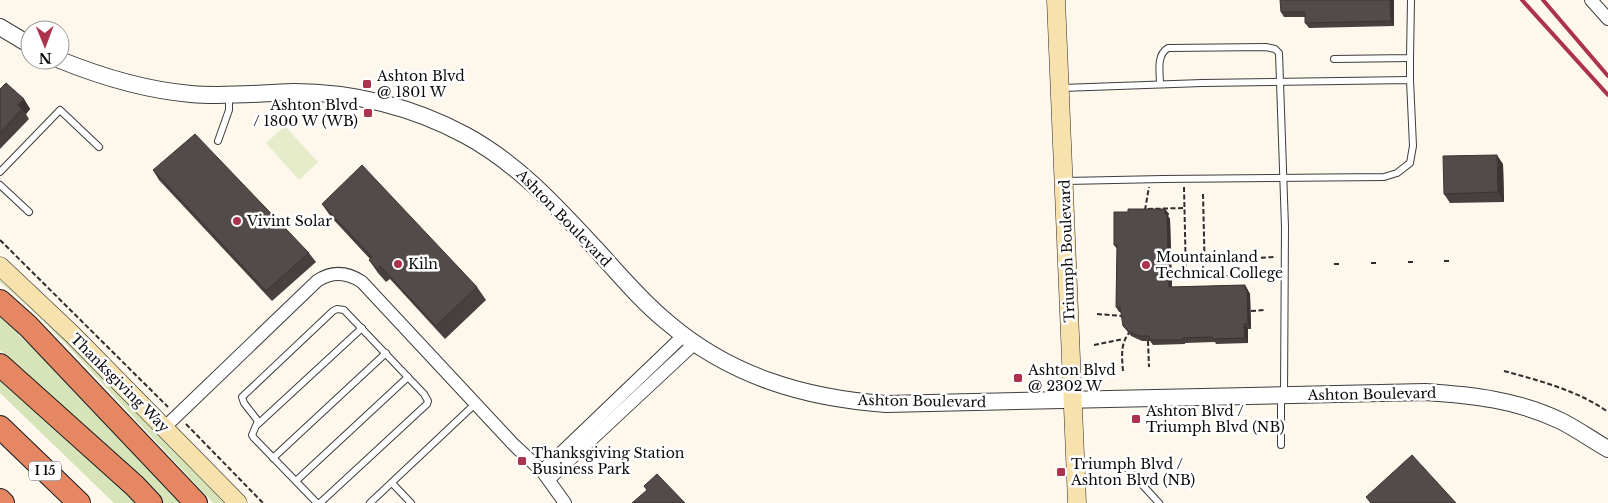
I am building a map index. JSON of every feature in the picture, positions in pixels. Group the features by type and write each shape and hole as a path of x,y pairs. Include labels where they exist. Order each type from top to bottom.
{"highway":[{"path":"0,301 28,326 196,503"},
{"path":"0,365 152,503"},
{"name":"I 15","path":"0,427 78,503"}],"main road":[{"name":"Triumph Boulevard","path":"1056,0 1077,503"},
{"name":"Thanksgiving Way","path":"0,266 72,335 171,421 238,503"}],"street":[{"path":"1590,0 1608,19"},
{"path":"0,26 20,38"},
{"name":"Ashton Boulevard","path":"70,64 138,86 165,91 229,95 295,92 332,94 366,99 435,121 465,135 497,154 519,171 554,204 639,296 666,322 689,339 732,366 768,381 830,398 886,404 1425,392 1464,394 1532,409 1561,421 1608,449"},
{"path":"171,421 317,281 334,274 348,275 362,282 514,445 546,475 565,503"},
{"path":"546,475 689,339"}],"lane":[{"path":"1064,181 1384,177 1398,172 1410,163 1413,146 1410,80 1411,0"},
{"path":"1160,84 1160,57 1163,51 1168,48 1266,48 1275,49 1278,53 1283,178 1281,445"},
{"path":"1334,59 1410,58"},
{"path":"1061,88 1160,84 1410,80"},
{"path":"218,141 229,110 229,95"},
{"path":"0,172 60,110 99,148"},
{"path":"0,185 29,212"},
{"path":"258,424 257,418 244,403 242,397 337,309 344,310 362,328 386,353 424,394 427,398 427,404 318,503 252,435 258,424 362,328"},
{"path":"273,458 386,353"},
{"path":"296,481 408,377"},
{"path":"370,503 476,404"},
{"path":"1124,465 1159,503"},
{"path":"392,483 411,503"}],"path":[{"path":"1146,214 1148,187"},
{"path":"1184,187 1186,278 1276,274"},
{"path":"1203,194 1205,278"},
{"path":"1145,209 1184,208"},
{"path":"0,240 171,421 263,503"},
{"path":"1186,261 1276,257"},
{"path":"1444,261 1450,261"},
{"path":"1408,262 1414,262"},
{"path":"1371,263 1377,263"},
{"path":"1334,264 1341,264"},
{"path":"1251,311 1265,310"},
{"path":"1097,314 1124,316"},
{"path":"1123,370 1122,353 1124,339 1129,333"},
{"path":"1094,344 1124,339"},
{"path":"1148,341 1149,367"},
{"path":"1504,371 1557,386 1595,402 1608,412"}],"green space":[{"path":"285,126 318,162 299,180 266,143"},
{"path":"0,277 229,503 213,503 64,342 0,282"},
{"path":"0,317 20,333 18,335 62,373 183,503 161,503 0,350"},
{"path":"0,373 142,503 114,503 0,393"}],"building":[{"path":"1280,0 1390,0 1391,21 1305,23 1305,12 1281,12"},
{"path":"6,83 24,99 18,105 22,109 0,133 0,89"},
{"name":"Vivint Solar","path":"195,134 309,253 266,291 153,170"},
{"path":"1497,155 1498,192 1444,194 1443,156"},
{"path":"362,165 477,287 436,326 380,266 377,269 369,260 372,257 322,204"},
{"name":"Mountainland Technical College","path":"1128,209 1165,209 1165,214 1167,214 1169,287 1245,285 1245,289 1247,289 1248,324 1244,324 1245,338 1213,339 1212,337 1182,338 1182,340 1150,340 1149,336 1139,336 1128,331 1123,326 1120,307 1116,307 1117,245 1114,245 1114,212 1128,212"},
{"path":"1412,455 1456,503 1371,503 1366,497"},
{"path":"657,474 685,503 632,503 647,490 644,486"}],"railway":[{"path":"1522,0 1608,95"},
{"path":"1543,0 1608,76"}],"place":[{"name":"Ashton Blvd @ 1801 W","path":"367,84"},
{"name":"Ashton Blvd / 1800 W (WB)","path":"368,113"},
{"name":"Vivint Solar","path":"237,221"},
{"name":"Kiln","path":"398,264"},
{"name":"Mountainland Technical College","path":"1146,265"},
{"name":"Ashton Blvd @ 2302 W","path":"1018,378"},
{"name":"Ashton Blvd / Triumph Blvd (NB)","path":"1136,419"},
{"name":"Thanksgiving Station Business Park","path":"522,461"},
{"name":"Triumph Blvd / Ashton Blvd (NB)","path":"1061,472"}]}
